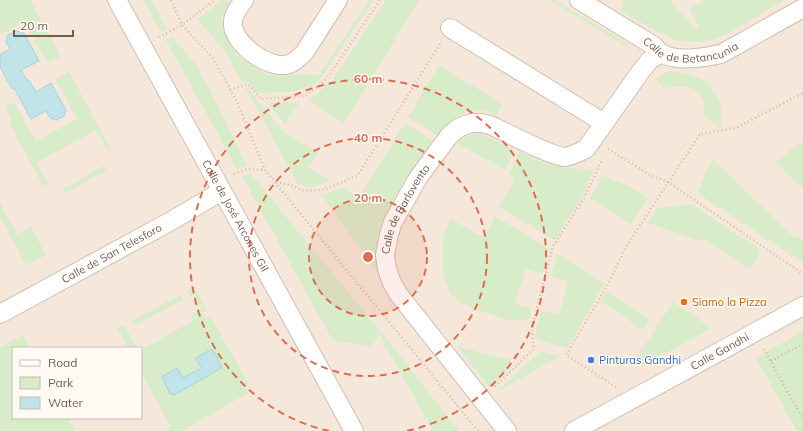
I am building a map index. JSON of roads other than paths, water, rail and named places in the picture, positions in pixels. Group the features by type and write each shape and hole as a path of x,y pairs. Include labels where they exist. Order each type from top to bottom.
{"street":[{"name":"Calle de José Arcones Gil","path":"117,0 354,431"},
{"path":"244,0 236,12 233,22 235,33 239,41 252,53 269,63 288,65 304,53 338,0"},
{"name":"Calle de Betancunia","path":"579,0 654,46 661,53 678,58 708,57 721,54 803,8"},
{"path":"450,28 604,123"},
{"name":"Calle de Barlovento","path":"507,431 399,295 392,283 387,269 385,255 393,222 418,178 449,136 458,128 471,123 490,125 553,154 565,157 586,149 640,70 650,60 661,53"},
{"name":"Calle de San Telesforo","path":"0,314 171,221 219,186"},
{"name":"Calle Gandhi","path":"574,431 803,306"}],"water":[{"path":"16,31 24,33 39,61 21,70 27,80 29,80 36,92 51,83 66,110 64,116 57,120 50,118 46,111 31,119 14,88 12,89 0,67 0,55 10,49 6,42 8,35"},
{"path":"210,350 213,350 221,365 220,369 174,395 170,394 163,376 177,368 183,378 201,368 196,358"}],"place":[{"name":"Siamo la Pizza","path":"684,302"},
{"name":"Pinturas Gandhi","path":"591,360"}]}
